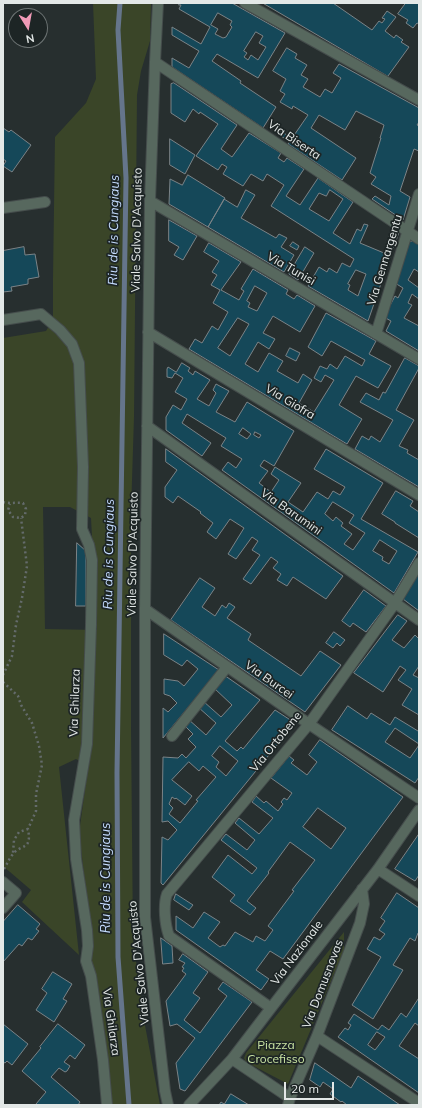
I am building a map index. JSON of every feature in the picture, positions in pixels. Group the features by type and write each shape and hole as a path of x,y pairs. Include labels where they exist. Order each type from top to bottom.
{"street":[{"name":"Viale Salvo D'Acquisto","path":"158,3 150,201 148,332 145,609 145,917 165,1091 168,1105"},
{"path":"245,3 419,100"},
{"name":"Via Biserta","path":"155,62 419,239"},
{"name":"Via Gennargentu","path":"376,334 419,194"},
{"name":"Via Tunisi","path":"150,201 419,359"},
{"path":"3,208 45,202"},
{"name":"Via Ghilarza","path":"3,320 42,314 60,330 72,344 79,363 84,467 82,529 89,545 92,560 87,744 74,820 76,860 87,930 88,946 86,961 91,976 103,1060 107,1105"},
{"name":"Via Giofra","path":"148,332 419,494"},
{"name":"Via Barumini","path":"147,426 419,620"},
{"name":"Via Ortobene","path":"271,1008 169,936 167,931 165,903 167,894 309,724 395,603 419,563"},
{"name":"Via Burcei","path":"145,609 309,724 419,798"},
{"path":"172,736 227,667"},
{"name":"Via Nazionale","path":"189,1105 232,1059 345,912 419,810"},
{"path":"378,868 419,896"},
{"path":"3,882 16,893 3,908"},
{"name":"Via Domusnovas","path":"232,1059 289,1101 318,1036 360,923 364,904 362,889"},
{"path":"345,912 360,923"},
{"path":"318,1036 419,1103"}],"path":[{"path":"3,502 10,504 16,502 23,503 26,509 25,515 21,518"},
{"path":"10,504 8,510 13,517 21,518"},
{"path":"3,675 12,656 27,566 21,518"},
{"path":"3,682 18,696 21,705 32,723 39,746 42,765 36,794 36,811 28,829 30,838 26,846 14,853 3,871"},
{"path":"14,853 14,840 19,832 28,829"}],"green space":[{"path":"93,3 151,3 150,41 141,71 137,95 134,417 131,512 131,727 133,939 144,1020 160,1105 111,1105 97,992 97,977 90,962 93,947 79,833 88,768 83,763 76,759 59,767 79,955 22,902 31,890 3,866 3,338 46,331 53,319 55,137 86,103 96,79","holes":["43,507 70,507 91,518 92,537 97,561 97,630 45,629"]},
{"name":"Piazza Crocefisso","path":"344,932 344,950 288,1084 246,1062 244,1058 246,1053"}],"building":[{"path":"180,3 232,3 285,33 258,78 217,54 212,61 241,81 240,83 276,107 263,128 172,67 172,58 189,68 199,51 172,35 172,27 201,44 210,27 179,9 181,5 179,5","holes":["218,13 232,21 230,25 232,27 226,37 223,38 215,34 218,29 211,25","256,32 263,36 259,43 266,47 258,60 251,55 248,60 244,57 247,53 244,51"]},
{"path":"263,3 333,3 372,30 379,21 382,23 385,19 382,18 387,11 396,17 385,31 394,38 396,35 403,40 401,42 409,47 388,76"},
{"path":"406,3 419,3 419,24 417,23 413,28 406,23 408,20 398,14"},
{"path":"287,48 297,54 295,58 307,65 301,75 308,79 303,87 320,97 325,89 332,93 341,78 333,73 339,64 419,108 419,122 417,125 419,126 419,151 414,149 400,191 410,197 403,220 372,199 375,196 389,205 391,196 371,184 376,177 370,173 384,125 356,111 345,130 319,115 311,128 356,158 342,180 288,144 308,115 293,106 292,109 280,102 285,94 280,91 286,79 273,71"},
{"path":"174,83 237,125 221,149 232,157 249,133 281,153 278,158 284,162 287,158 304,169 286,196 300,205 318,178 353,202 333,233 350,244 357,229 361,231 364,224 368,225 360,243 384,253 392,227 399,232 368,321 308,286 319,267 327,272 329,268 337,273 342,263 350,267 354,259 271,206 284,185 267,174 263,181 251,174 243,186 223,174 227,167 222,164 218,170 196,156 218,124 200,112 199,114 193,109 185,122 171,113 171,84","holes":["330,190 343,199 329,221 309,209 319,193 326,196","356,270 366,274 358,296 348,290 350,285 348,284"]},
{"path":"3,128 9,132 11,130 31,145 12,172 3,166 6,161 3,159"},
{"path":"280,131 287,135 284,138 278,134"},
{"path":"170,139 195,155 185,174 170,165"},
{"path":"188,175 225,198 208,227 169,204 170,179 182,185"},
{"path":"246,190 255,195 241,218 276,238 279,234 287,238 281,247 294,255 284,272 208,227 224,199 237,207"},
{"path":"169,220 197,236 183,260 174,255 179,247 169,241"},
{"path":"413,241 419,244 419,272 414,269 408,280 419,288 419,299 412,294 408,303 412,305 404,318 419,326 419,351 386,331 391,321 384,317 395,296 398,298 403,288 395,283 409,242"},
{"path":"293,242 299,246 297,250 290,246"},
{"path":"209,243 241,262 221,290 239,300 244,291 241,289 253,269 288,290 286,294 294,299 297,295 315,306 300,332 273,316 263,333 275,339 269,349 258,342 245,364 258,372 269,353 283,361 277,371 298,383 303,374 312,380 299,403 314,412 334,380 325,375 321,382 314,378 320,366 327,369 330,364 337,369 345,356 362,366 365,360 331,341 322,356 308,347 326,313 376,341 369,354 391,366 378,388 356,376 339,405 362,419 347,444 189,349 195,339 202,343 212,326 218,330 228,312 213,303 220,290 211,285 217,275 212,272 219,261 204,252","holes":["255,286 267,293 257,311 248,307 250,303 247,301","238,318 249,324 230,356 218,348"]},
{"path":"24,247 25,255 35,254 39,277 28,279 28,284 11,287 12,291 3,292 3,251"},
{"path":"305,247 314,253 298,280 289,274"},
{"path":"290,348 300,353 296,361 286,356"},
{"path":"405,358 419,366 419,368 396,410 414,420 399,446 408,450 407,453 419,460 419,487 355,449 362,436 369,440 371,436 380,442 393,420 360,402 366,393 379,400 383,392 385,393"},
{"path":"182,363 190,368 188,371 193,375 195,371 210,380 197,399 209,406 216,393 213,390 216,384 229,391 216,412 235,422 247,402 294,431 274,466 264,460 260,466 268,471 259,483 271,492 279,480 271,474 275,467 301,483 288,502 303,512 317,492 328,499 333,491 340,495 345,487 314,469 326,449 383,483 361,519 418,552 394,593 222,470 228,462 236,468 242,459 221,446 226,438 187,414 182,423 211,443 202,456 166,430 166,417 173,405 181,410 187,399 175,392 183,378 175,373 172,378 167,377 168,367 176,372","holes":["243,428 251,434 247,439 239,434","255,432 261,435 259,438 254,435","333,502 354,515 349,523 365,533 353,550 344,544 352,534 341,526 343,523 336,517 333,521 325,514","380,540 397,551 389,564 382,560 383,557 373,551"]},
{"path":"166,449 343,576 326,599 293,577 287,586 277,580 281,574 273,568 278,562 271,557 251,584 243,579 260,555 252,550 258,541 252,537 236,559 228,554 244,528 230,519 216,539 207,532 213,523 200,513 201,512 178,496 173,503 165,497 165,487 177,470 166,462"},
{"path":"396,491 413,501 410,506 419,512 419,538 382,514"},
{"path":"77,543 86,551 86,606 76,606"},
{"path":"419,572 419,611 403,599"},
{"path":"200,578 215,588 202,607 215,616 222,605 226,608 229,603 235,607 227,618 251,634 248,640 301,676 320,651 341,665 305,712 171,620"},
{"path":"364,590 386,606 366,632 353,623 350,627 342,621"},
{"path":"398,615 407,621 392,640 404,648 415,635 419,639 419,666 413,675 419,678 419,715 402,705 412,689 398,680 406,670 400,666 383,692 354,673"},
{"path":"334,632 345,640 340,646 337,643 333,648 326,643"},
{"path":"164,634 219,670 163,738 163,708 168,712 177,703 170,696 164,694 164,679 178,681 184,686 198,669 187,660 182,666 164,655"},
{"path":"224,675 260,700 225,741 237,751 241,747 243,749 275,710 295,723 163,885 161,883 162,837 168,840 177,830 168,821 162,822 163,757 178,758 182,754 186,758 196,747 188,739 193,734 184,725 188,719 206,735 216,723 198,707 203,701 221,717 232,705 214,688","holes":["220,746 238,761 226,776 216,767 219,762 212,756","189,762 199,771 203,766 216,777 196,800 198,801 180,823 169,814 173,808 169,804 172,797 175,799 176,798 185,805 192,796 172,780"]},
{"path":"348,706 367,719 371,713 390,725 395,717 418,731 419,730 419,744 395,728 385,742 410,758 419,745 419,777 415,783 332,730"},
{"path":"320,740 403,797 283,959 270,951 256,970 269,979 261,990 176,930 176,916 193,928 204,912 220,922 208,938 220,947 223,945 225,946 235,932 253,942 256,936 265,941 273,930 268,926 294,891 292,890 315,860 290,842 268,872 269,873 247,901 256,908 250,915 230,901 235,895 212,877 228,855 252,874 257,868 221,840 226,834 247,850 255,840 235,823 239,818 259,834 273,818 252,802 256,796 264,803 266,801 278,811 283,804 281,802 284,798 287,800 292,793 271,778 289,756 294,760 291,763 307,775 317,762 309,755","holes":["318,808 346,828 331,849 303,827"]},
{"path":"419,834 419,875 415,881 395,869"},
{"path":"397,893 419,908 419,934 418,933 415,941 410,938 393,965 403,970 373,1019 352,1005 381,957 367,949 374,937 380,940 385,934 379,930 385,921 381,918"},
{"path":"176,894 193,905 189,910 174,900"},
{"path":"18,905 40,924 36,929 39,931 32,940 28,938 22,946 19,944 3,962 3,922"},
{"path":"161,938 172,946 173,963 163,964"},
{"path":"183,954 208,972 193,993 200,998 184,1020 200,1033 227,996 218,989 223,982 252,1002 185,1091 180,1089 176,1063 195,1038 177,1024 170,1026 166,1001 186,974 182,971 184,968 182,967 185,963 179,960"},
{"path":"53,972 72,984 63,999 67,1001 54,1022 36,1010 47,993 42,989"},
{"path":"419,998 419,1026 415,1023 399,1046 419,1059 419,1093 338,1037 345,1028 348,1030 351,1025 348,1023 354,1014 378,1030 382,1025 389,1030 401,1013 406,1017","holes":["377,1032 385,1037 375,1050 368,1045"]},
{"path":"3,1024 28,1044 12,1065 7,1061 5,1063 3,1062"},
{"path":"58,1024 85,1045 75,1059 70,1055 64,1062 70,1066 67,1071 65,1072 59,1068 51,1077 80,1102 78,1105 37,1105 36,1104 46,1092 22,1071"},
{"path":"315,1063 351,1088 358,1076 400,1105 347,1105 330,1094 333,1089 323,1082 320,1087 310,1080"},
{"path":"231,1094 249,1105 219,1105 221,1102 224,1104"}],"waterway":[{"name":"Riu de is Cungiaus","path":"120,3 118,30 126,178 117,772 118,957 129,1105"}]}
